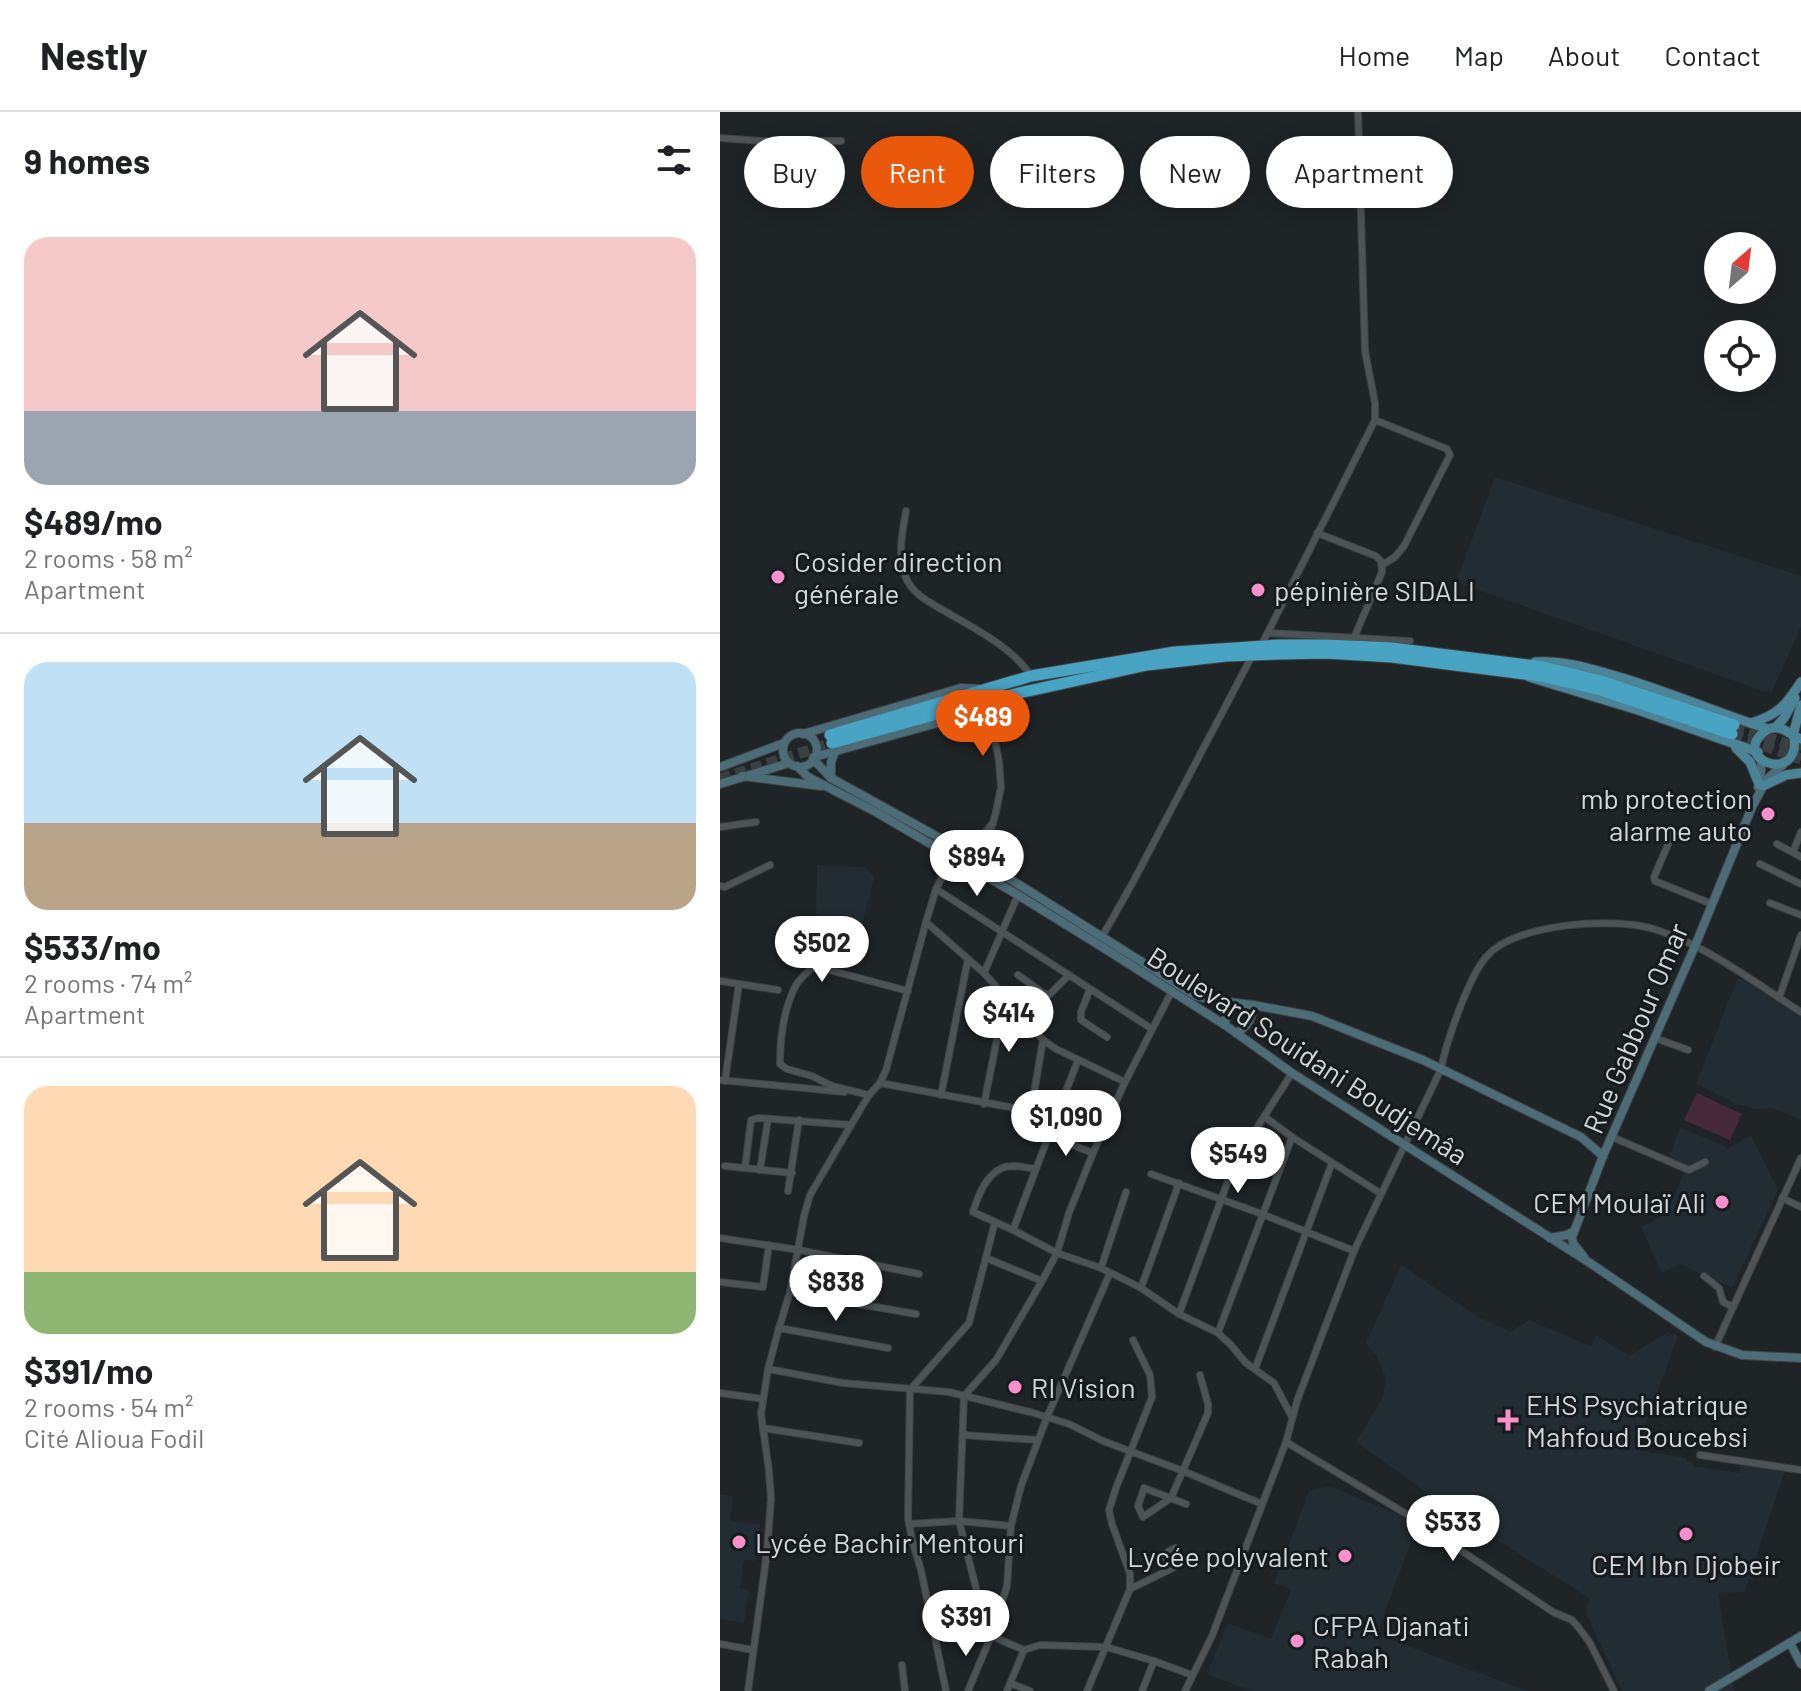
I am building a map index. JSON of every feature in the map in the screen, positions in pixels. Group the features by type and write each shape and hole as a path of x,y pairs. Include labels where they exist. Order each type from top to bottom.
{"highway":[{"path":"832,743 989,696 1147,665 1257,650"},
{"path":"989,696 1031,676 1175,652 1257,650 1359,655 1521,669 1601,690 1732,734"}],"main road":[{"path":"1521,669 1552,662 1597,670 1751,723 1787,730 1796,737"},
{"path":"1751,723 1781,709 1801,683"},
{"path":"1759,755 1757,741 1763,732 1772,728 1787,713 1801,683"},
{"path":"720,767 784,743 794,734 961,688 973,688 989,696"},
{"path":"1784,764 1796,749 1801,705"},
{"path":"803,734 811,738 815,745 814,758"},
{"path":"1732,734 1769,763 1784,764 1801,772"},
{"path":"1732,734 1761,785 1801,772"},
{"path":"784,743 783,752 793,764"},
{"path":"720,784 793,764 808,764 832,743"},
{"path":"742,776 830,783 832,743"},
{"name":"Rue Gabbour Omar","path":"1759,755 1761,785"},
{"name":"Boulevard Souidani Boudjemâa","path":"814,758 830,783 1172,991 1292,1073 1590,1263 1706,1342 1742,1355 1801,1358"},
{"name":"Boulevard Souidani Boudjemâa","path":"793,764 804,774 830,783 983,862 1196,996 1312,1016 1423,1060 1581,1137 1603,1156"},
{"name":"Rue Gabbour Omar","path":"1574,1231 1761,785 1784,764"},
{"path":"1225,1025 1231,1002"},
{"path":"1236,1033 1250,1019 1253,1005"},
{"path":"1550,1238 1574,1231"},
{"path":"1574,1231 1573,1243 1590,1263"},
{"path":"1709,1691 1801,1636"},
{"path":"1790,1643 1801,1664"}],"street":[{"path":"1102,937 1268,633 1375,420 1376,409 1365,351 1358,112"},
{"path":"720,138 744,140"},
{"path":"1375,420 1447,449 1450,455 1404,546 1395,557 1382,565"},
{"path":"906,511 901,562 907,580 917,594 980,632 1023,663 1031,676"},
{"path":"1317,533 1376,556 1382,565 1382,572 1354,638"},
{"path":"1268,633 1410,641"},
{"path":"978,871 999,799 1001,774 989,696"},
{"path":"720,827 756,822"},
{"path":"748,1691 771,1499 761,1414 768,1369 790,1292 804,1216 810,1195 869,1095 880,1083 936,889 953,857 979,840 993,823"},
{"path":"1793,852 1801,832"},
{"path":"1672,835 1655,881 1712,904"},
{"path":"1777,844 1801,857"},
{"path":"1760,864 1801,884"},
{"path":"720,886 725,887 770,865"},
{"path":"936,889 1152,1029"},
{"path":"984,973 1018,895"},
{"path":"1770,903 1801,915"},
{"path":"926,922 984,973 1043,1040 1125,1082"},
{"path":"1188,1690 1192,1675 1207,1649 1286,1442 1292,1417 1354,1251 1441,1069 1444,1051 1480,965 1489,953 1506,941 1543,931 1607,922 1633,923 1695,946 1801,1012"},
{"path":"1779,998 1801,935"},
{"path":"941,1095 968,959"},
{"path":"869,1095 832,1086 780,1064 787,1010 797,983 814,966 908,991"},
{"path":"1018,975 1049,995 1069,975"},
{"path":"720,981 778,990"},
{"path":"739,984 723,1080 869,1095"},
{"path":"1090,989 1081,1020 1107,1037"},
{"path":"1172,991 1093,1153 1057,1253 996,1360 964,1396 959,1521 991,1636 1024,1650 1040,1645 1106,1647 1192,1675"},
{"path":"984,1104 1005,999"},
{"path":"1655,1038 1688,1050"},
{"path":"1031,1111 1043,1040"},
{"path":"1013,1230 1078,1060"},
{"path":"1179,1314 1235,1162 1292,1073"},
{"path":"880,1083 1031,1111 1055,1120"},
{"path":"1265,1117 1380,1193"},
{"path":"760,1170 768,1119"},
{"path":"745,1168 751,1120 851,1125"},
{"path":"788,1191 799,1120"},
{"path":"1050,1136 1093,1153"},
{"path":"1218,1333 1292,1137"},
{"path":"1612,1137 1689,1170 1705,1162"},
{"path":"1715,1347 1801,1158"},
{"path":"1255,1369 1332,1163"},
{"path":"725,1166 792,1173"},
{"path":"1035,1169 1018,1166 1003,1168 986,1182 973,1212 1057,1253 1101,1268 1218,1333 1246,1363 1274,1383 1292,1417"},
{"path":"1151,1174 1354,1251"},
{"path":"1141,1288 1179,1183"},
{"path":"1101,1268 1126,1192"},
{"path":"1782,1198 1801,1207"},
{"path":"946,1691 909,1524 910,1390 969,1323 995,1222"},
{"path":"720,1238 919,1274"},
{"path":"720,1282 763,1287 769,1245"},
{"path":"986,1258 1042,1281"},
{"path":"968,1691 991,1636 1007,1586 1011,1526 1021,1486 1047,1417 1110,1273"},
{"path":"1704,1276 1719,1288 1723,1302 1733,1307"},
{"path":"790,1292 916,1314"},
{"path":"779,1328 888,1348"},
{"path":"1087,1691 1130,1589 1130,1574 1109,1510 1152,1397 1150,1375 1133,1340"},
{"path":"768,1369 843,1383 949,1392 1047,1417 1262,1504"},
{"path":"1186,1504 1171,1498 1144,1488 1138,1506 1143,1517 1171,1498 1208,1413 1200,1375"},
{"path":"720,1393 763,1399"},
{"path":"763,1428 859,1443"},
{"path":"963,1435 1038,1440"},
{"path":"1286,1442 1408,1515 1553,1612 1572,1620 1590,1643 1614,1691"},
{"path":"1700,1455 1801,1470"},
{"path":"909,1524 959,1521 1011,1526"},
{"path":"1130,1589 1171,1569"},
{"path":"720,1644 753,1650"},
{"path":"1007,1691 1024,1650"},
{"path":"1142,1691 1154,1661"},
{"path":"902,1665 905,1691"},
{"path":"1010,1683 1030,1691"}],"shaded area":[{"path":"1495,477 1801,576 1801,627 1771,694 1456,582"},
{"path":"817,865 866,867 874,877 861,929 816,914"},
{"path":"1738,977 1801,1016 1801,1120 1772,1108 1755,1109 1737,1104 1696,1084"},
{"path":"1697,1093 1742,1114 1730,1140 1684,1120"},
{"name":"CEM Moulaï Ali","path":"1680,1127 1728,1148 1751,1135 1778,1190 1732,1288 1681,1264 1662,1273 1641,1227 1666,1214 1686,1169 1668,1160"},
{"name":"EHS Psychiatrique Mahfoud Boucebsi","path":"1401,1265 1475,1315 1510,1332 1529,1320 1591,1346 1596,1335 1629,1356 1668,1332 1678,1336 1636,1450 1687,1458 1693,1466 1739,1473 1741,1465 1785,1471 1745,1592 1718,1593 1734,1691 1622,1691 1586,1613 1589,1598 1427,1496 1356,1442 1383,1397 1386,1378 1377,1357 1366,1343"},
{"path":"1329,1486 1415,1524 1416,1529 1374,1641 1381,1636 1527,1691 1252,1691 1207,1674 1228,1623 1271,1639 1291,1590 1274,1583 1309,1491"},
{"name":"Lycée Bachir Mentouri","path":"720,1494 733,1496 730,1521 760,1524 755,1561 744,1560 740,1588 749,1590 744,1623 720,1619"}],"tunnel":[{"path":"1734,725 1801,749"},
{"path":"1732,734 1801,759"},
{"path":"720,779 832,743"}],"place":[{"name":"Cosider direction générale","path":"778,577"},
{"name":"pépinière SIDALI","path":"1258,590"},
{"name":"mb protection alarme auto","path":"1768,814"},
{"name":"CEM Moulaï Ali","path":"1722,1202"},
{"name":"RI Vision","path":"1015,1387"},
{"name":"EHS Psychiatrique Mahfoud Boucebsi","path":"1508,1420"},
{"name":"CEM Ibn Djobeir","path":"1686,1534"},
{"name":"Lycée Bachir Mentouri","path":"739,1542"},
{"name":"Lycée polyvalent","path":"1345,1556"},
{"name":"CFPA Djanati Rabah","path":"1297,1641"}]}
